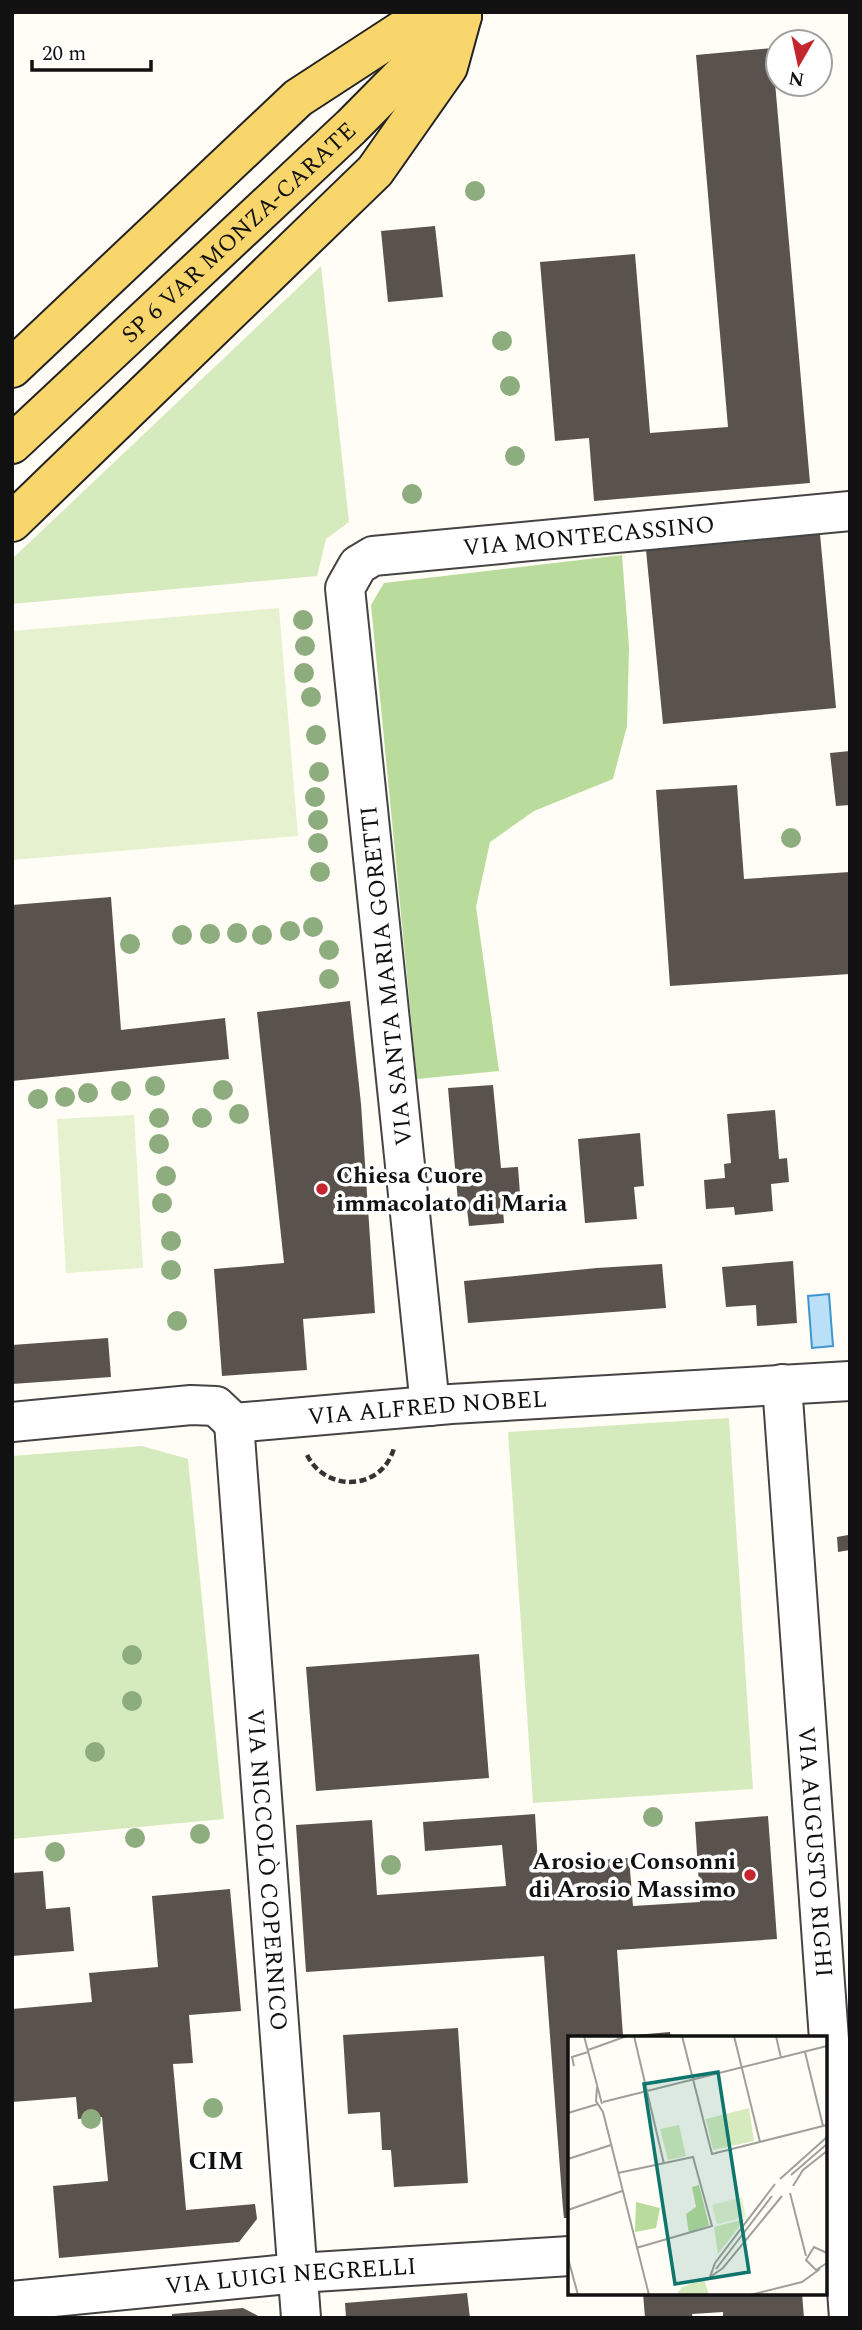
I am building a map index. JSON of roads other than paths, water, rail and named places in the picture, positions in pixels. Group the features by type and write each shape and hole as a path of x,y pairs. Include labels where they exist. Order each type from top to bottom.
{"main road":[{"path":"12,368 298,97 407,27 461,16 448,67 375,171 12,522"},
{"name":"SP 6 VAR MONZA-CARATE","path":"12,444 351,127 461,16"}],"street":[{"name":"VIA MONTECASSINO","path":"345,588 358,565 373,556 850,511"},
{"name":"VIA SANTA MARIA GORETTI","path":"345,588 430,1406"},
{"name":"VIA ALFRED NOBEL","path":"234,1423 430,1406 850,1381"},
{"name":"VIA AUGUSTO RIGHI","path":"782,1384 826,2036"},
{"path":"12,1422 191,1405 216,1406 234,1423"},
{"name":"VIA NICCOLÒ COPERNICO","path":"234,1423 301,2318"},
{"name":"VIA AUGUSTO RIGHI","path":"827,2048 840,2240 849,2318"},
{"name":"VIA LUIGI NEGRELLI","path":"12,2301 298,2273 568,2256"}],"water":[{"path":"829,1294 833,1346 812,1348 808,1296"}],"place":[{"name":"Chiesa Cuore immacolato di Maria","path":"322,1189"},
{"name":"Arosio e Consonni di Arosio Massimo","path":"750,1875"}],"district":[{"name":"CIM","path":"216,2160"}]}
